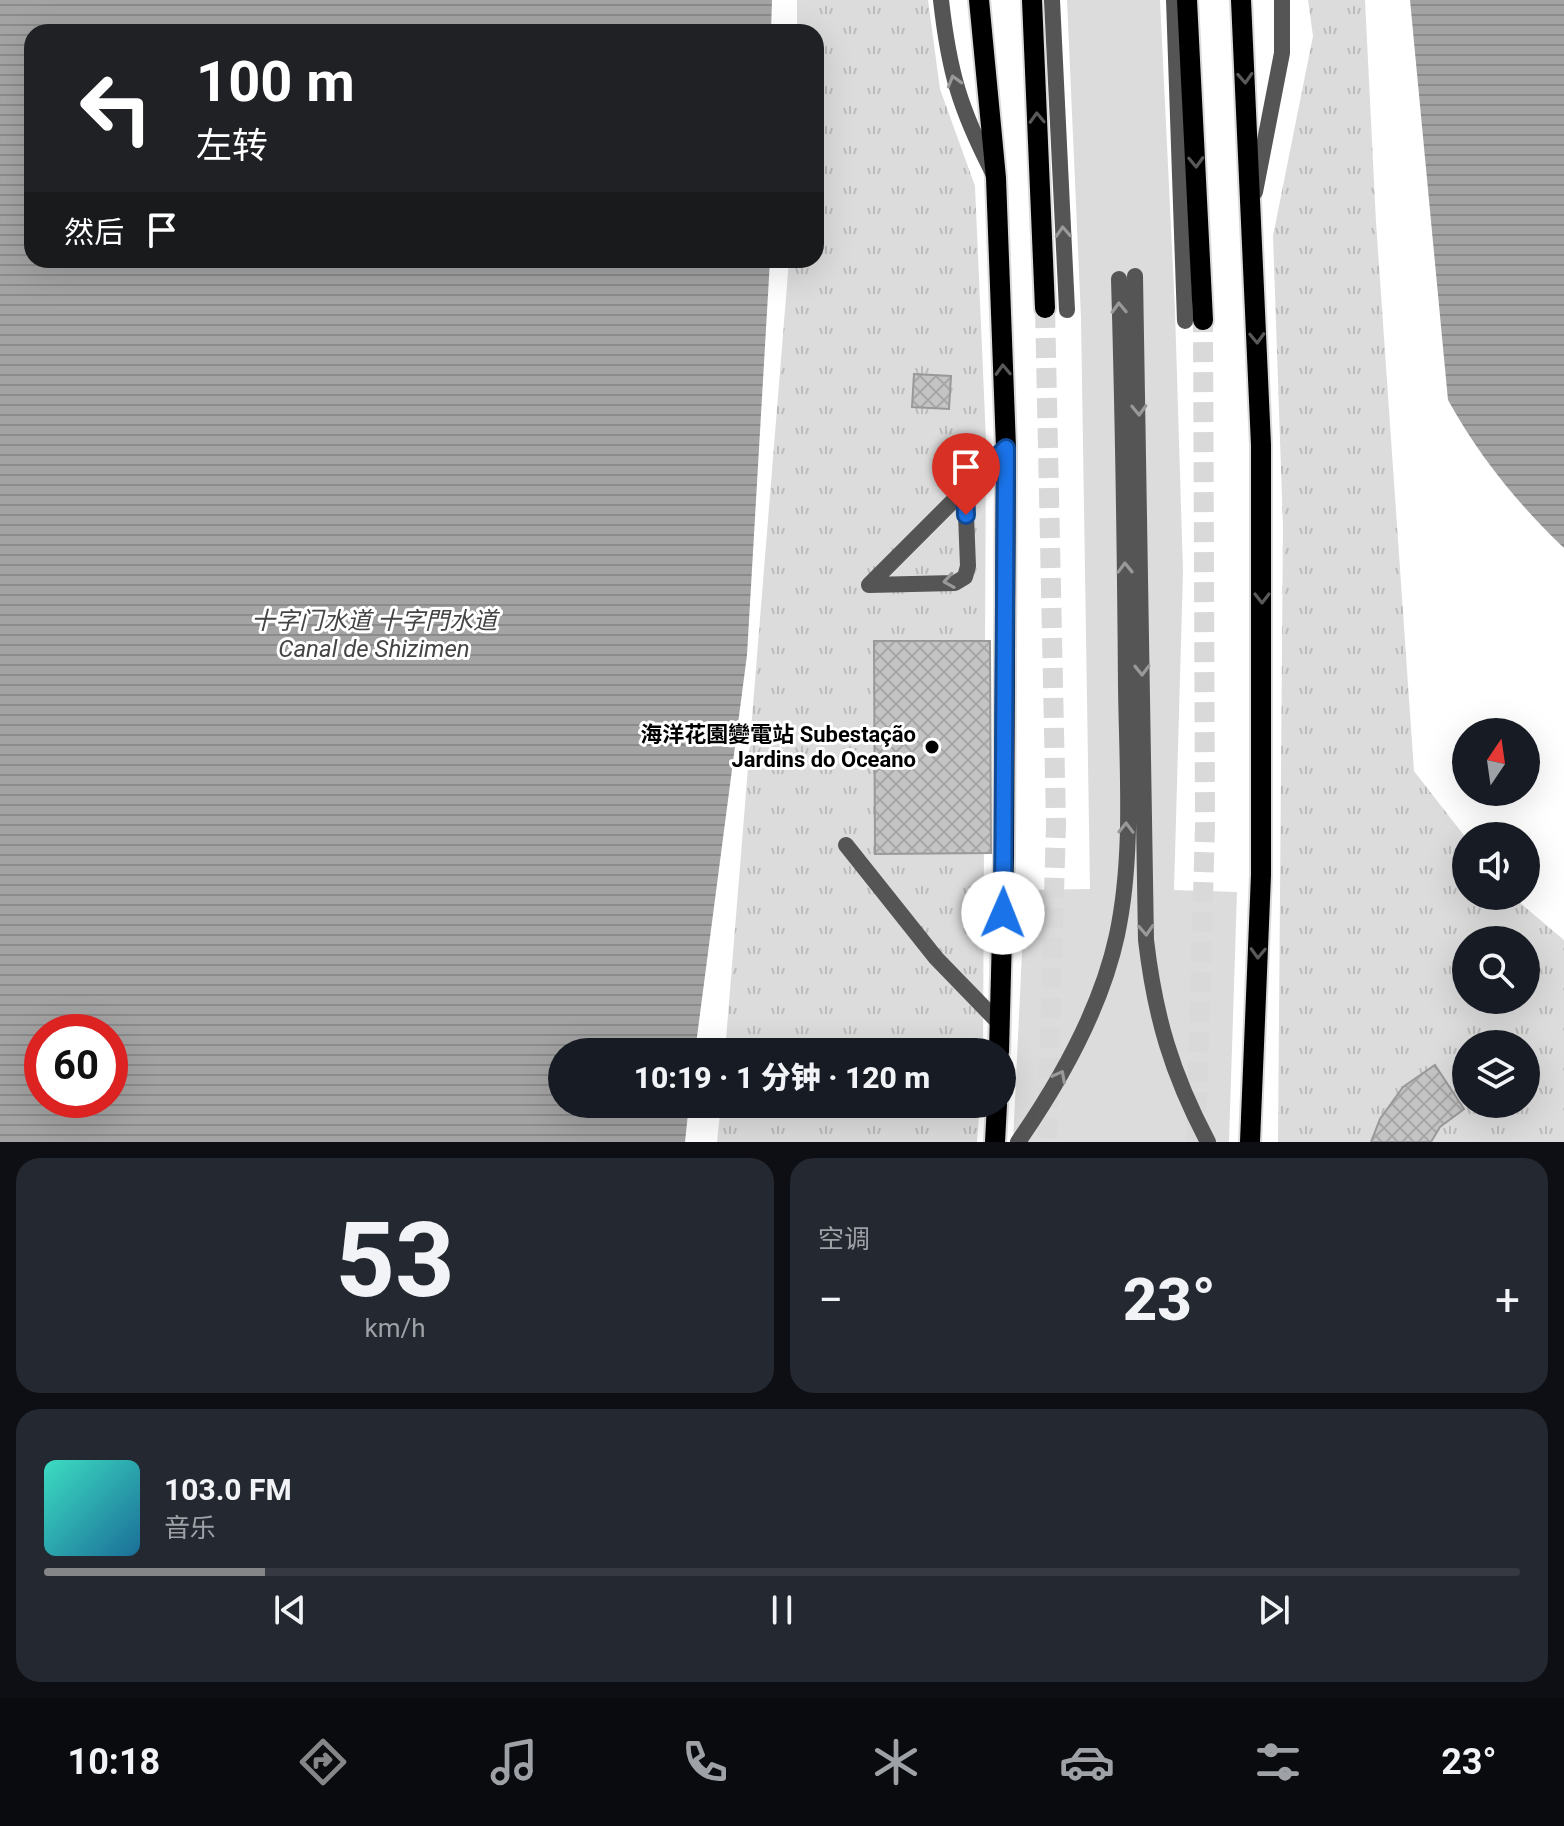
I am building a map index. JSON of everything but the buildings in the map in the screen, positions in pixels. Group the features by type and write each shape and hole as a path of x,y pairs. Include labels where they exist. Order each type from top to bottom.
{"main road":[{"path":"979,0 996,178 1006,448 1000,1038"},
{"path":"1032,0 1045,308"},
{"path":"1187,0 1194,320"},
{"path":"1241,0 1261,445 1261,875 1250,1142"},
{"path":"1253,1067 1257,1142"},
{"path":"995,1142 996,1118"}],"lane":[{"path":"941,0 947,58 965,118 996,178"},
{"path":"1052,0 1067,310"},
{"path":"1174,0 1194,320"},
{"path":"1251,206 1278,79 1282,0"},
{"path":"1018,1142 1058,1079 1086,1024 1109,964 1123,898 1127,759 1127,278 1146,940 1160,1029 1180,1089 1208,1142"},
{"path":"965,489 968,566 965,577 955,583 869,585 965,489 1006,448"},
{"path":"846,845 936,958 1001,1025"}],"green space":[{"path":"797,0 928,0 940,89 975,186 986,441 983,1038 726,1038 788,268 824,268 824,24 797,24"},
{"path":"1067,0 1160,0 1175,311 1183,571 1174,890 1237,892 1229,1142 1013,1142 1025,890 1090,889 1081,318"},
{"path":"1308,0 1365,0 1376,222 1414,771 1454,822 1452,910 1529,910 1564,940 1564,1142 1278,1142 1283,527 1273,236 1313,36"},
{"path":"720,1118 979,1118 977,1142 717,1142"}],"water":[{"name":"十字门水道 十字門水道 Canal de Shizimen","path":"0,0 772,0 771,24 24,24 24,268 770,268 747,655 697,1038 548,1038 548,1118 688,1118 685,1142 0,1142"},
{"path":"1410,0 1564,0 1564,548 1500,478 1448,400"}],"tunnel":[{"path":"1045,308 1056,824 1047,1142"},
{"path":"1196,1142 1205,826 1203,320"}],"place":[{"name":"海洋花園變電站 Subestação Jardins do Oceano","path":"932,747"}],"route":[{"path":"966,515 965,489 1006,448 1003,913"}]}
